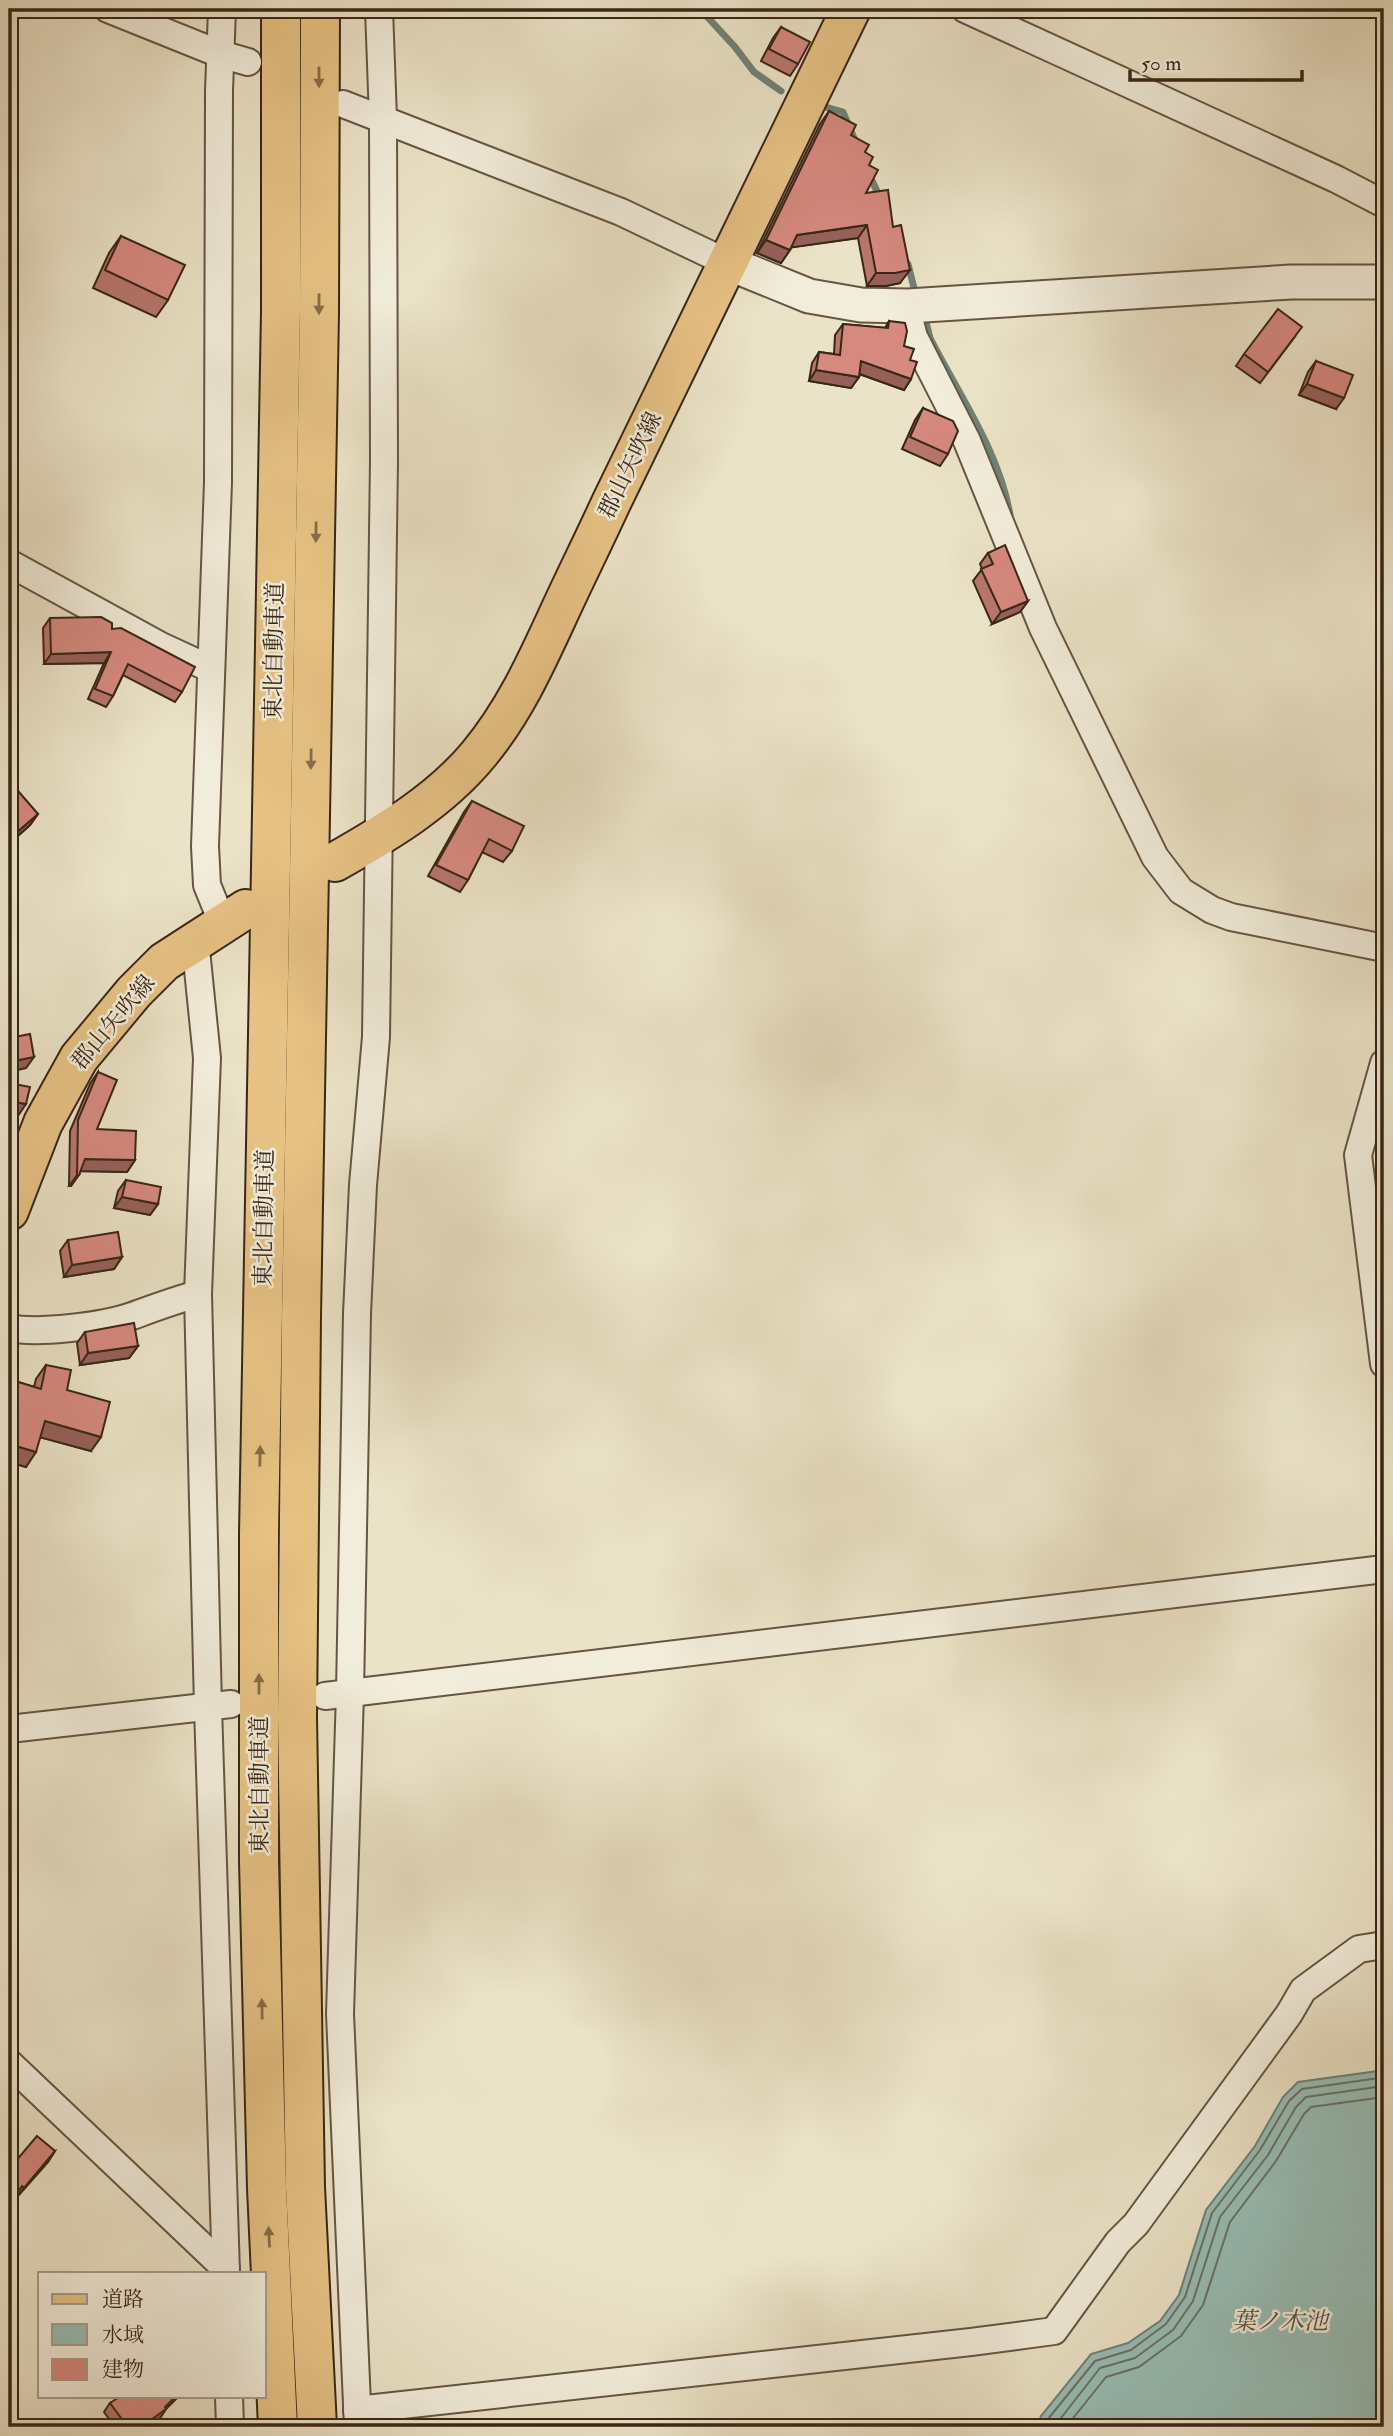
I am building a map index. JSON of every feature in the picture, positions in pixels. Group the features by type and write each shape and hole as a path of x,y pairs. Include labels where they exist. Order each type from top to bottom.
{"main road":[{"name":"東北自動車道","path":"278,2427 267,2188 259,1861 259,1534 281,311 281,9"},
{"name":"東北自動車道","path":"317,2427 305,2187 297,1704 301,1289 316,486 320,9"},
{"name":"郡山矢吹線","path":"335,862 379,836 452,782 477,756 515,703 530,677 851,9"},
{"name":"郡山矢吹線","path":"9,1211 43,1123 79,1058 134,992 164,962 221,924"}],"street":[{"path":"108,9 220,54 248,62"},
{"path":"222,9 218,482 206,859 207,885 221,924 207,1058 198,1294 219,1706 226,2271"},
{"path":"379,9 383,119 384,460 376,1037 363,1185 337,1695 340,2014 358,2418 1054,2331 1118,2242 1144,2213 1289,2014 1303,1990 1359,1949 1384,1945"},
{"path":"965,9 1336,179 1384,204"},
{"path":"343,104 621,212 728,263 809,296 861,305 908,306 1291,282 1384,282 1384,274"},
{"path":"908,306 915,337 967,440 1042,628 1155,857 1175,885 1203,906 1231,917 1384,948"},
{"path":"9,563 159,645 211,669"},
{"path":"1384,1063 1358,1155 1384,1364"},
{"path":"9,1328 59,1329 129,1317 198,1294"},
{"path":"337,1695 1384,1569"},
{"path":"9,1729 219,1706"},
{"path":"9,2063 226,2271"},
{"path":"229,2398 230,2427"}],"water":[{"name":"葉ノ木池","path":"1384,2066 1384,2427 1037,2427 1041,2416 1091,2354 1128,2343 1160,2321 1179,2295 1206,2210 1255,2146 1283,2097 1298,2082 1378,2071"}],"building":[{"path":"781,27 810,42 798,64 769,49"},
{"path":"829,111 856,125 851,135 869,145 865,152 873,157 869,165 878,170 866,193 888,190 893,227 901,225 910,270 876,273 867,225 797,235 790,250 766,240"},
{"path":"121,236 185,265 168,300 105,270"},
{"path":"1278,309 1302,327 1268,372 1244,354"},
{"path":"889,321 905,323 907,331 904,346 914,349 910,360 917,362 911,379 861,361 859,377 816,370 819,352 840,355 843,324 888,328"},
{"path":"1316,361 1353,375 1344,398 1307,384"},
{"path":"923,408 953,421 958,431 948,454 910,437"},
{"path":"1005,545 1028,601 1001,612 981,569 993,564 988,553"},
{"path":"101,617 112,623 112,629 121,628 195,667 182,692 128,664 113,696 95,689 111,652 51,654 50,618"},
{"path":"12,784 38,814 16,833 9,825 9,787"},
{"path":"472,801 524,826 512,851 489,839 468,880 436,865"},
{"path":"30,1034 34,1057 9,1062 9,1038"},
{"path":"98,1072 117,1080 97,1129 136,1131 135,1160 85,1159 77,1175 78,1120"},
{"path":"9,1083 30,1087 26,1104 9,1101"},
{"path":"126,1180 161,1187 158,1204 122,1197"},
{"path":"118,1232 122,1257 72,1265 68,1240"},
{"path":"134,1323 138,1346 88,1353 85,1332"},
{"path":"46,1365 71,1370 67,1390 110,1402 101,1437 45,1421 36,1452 9,1444 9,1403 15,1381 41,1389"},
{"path":"37,2136 55,2151 24,2188 22,2186 9,2206 9,2169"},
{"path":"118,2398 174,2398 166,2409 141,2427 105,2427 121,2418 110,2403"}],"waterway":[{"path":"700,9 754,72 781,91"},
{"path":"822,106 843,112 856,143"},
{"path":"869,174 880,198"},
{"path":"908,264 914,288"},
{"path":"926,322 930,338 988,446 1005,491 1010,515"}]}
